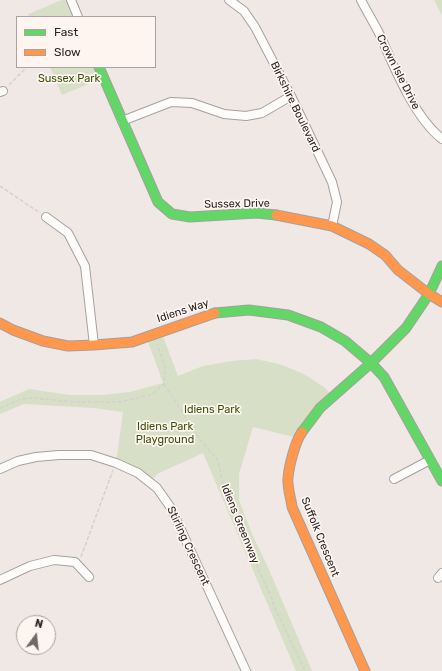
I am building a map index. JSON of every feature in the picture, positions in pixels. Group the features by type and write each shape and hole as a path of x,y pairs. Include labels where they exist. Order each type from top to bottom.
{"street":[{"path":"71,0 78,16"},
{"name":"Birkshire Boulevard","path":"229,0 244,11 256,27 332,182 337,202 332,226"},
{"name":"Crown Isle Drive","path":"361,0 379,33 404,88 420,115 442,139"},
{"name":"Sussex Drive","path":"99,68 158,202 172,214 190,217 257,213 284,216 332,226 369,244 385,254 398,270 442,302"},
{"path":"122,121 171,102 192,103 224,114 246,116 262,113 291,96"},
{"path":"46,216 68,233 85,266 94,345"},
{"name":"Suffolk Crescent","path":"365,671 292,507 288,479 298,438 303,430 325,404 371,363 406,328 429,294 442,266"},
{"name":"Idiens Way","path":"0,322 13,330 43,341 68,346 132,342 213,313 249,310 288,315 321,327 345,341 371,363 384,377 442,481"},
{"name":"Stirling Crescent","path":"0,469 18,461 36,457 91,455 116,463 138,474 157,488 171,508 246,671"},
{"path":"394,480 430,460"},
{"path":"0,580 30,566 54,560 75,562 89,577"}],"path":[{"path":"2,91 26,68"},
{"path":"0,186 46,216"},
{"path":"0,408 21,399 33,398 74,402 119,402 150,395 164,384 165,367 154,334"},
{"name":"Idiens Greenway","path":"164,384 200,440 218,460 224,490 247,536 259,571 304,671"},
{"path":"78,566 116,463"}],"green space":[{"path":"62,0 71,0 78,16 29,16 28,14"},
{"path":"434,0 442,0 442,15"},
{"name":"Sussex Park","path":"50,68 99,68 103,78 62,95"},
{"name":"Idiens Park","path":"161,331 178,376 203,366 256,359 279,364 302,373 324,387 333,396 298,438 253,427 239,474 239,500 252,534 270,572 312,671 296,671 203,453 157,474 150,483 116,463 123,412 94,408 24,404 0,414 0,402 29,389 69,395 103,395 130,392 163,383 146,336"}],"traffic: fast":[{"path":"99,68 158,202 172,214 190,217 257,213 276,215"},
{"path":"302,432 320,408 371,363 406,328 429,294 442,266"},
{"path":"215,313 249,310 288,315 321,327 345,341 371,363 384,377 442,481"}],"traffic: slow":[{"path":"276,215 332,226 369,244 385,255 398,270 442,302"},
{"path":"0,323 13,330 43,341 68,346 94,345 132,342 215,313"},
{"path":"302,432 295,448 289,473 288,485 292,507 365,671"}],"park label":[{"name":"Idiens Park Playground","path":"165,433"}]}
